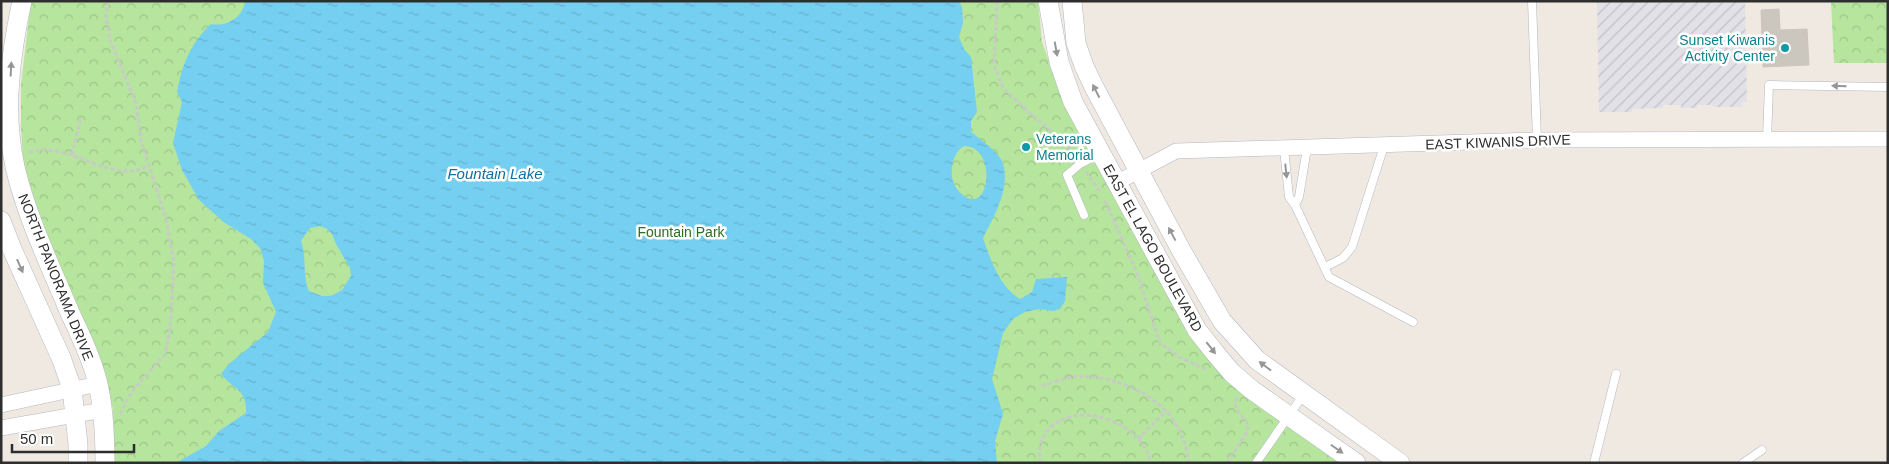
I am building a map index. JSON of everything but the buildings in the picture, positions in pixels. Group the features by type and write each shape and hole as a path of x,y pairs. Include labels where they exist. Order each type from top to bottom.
{"street":[{"name":"NORTH PANORAMA DRIVE","path":"22,1 12,47 8,112 13,153 21,188 36,232 78,329 111,413 104,422 105,463"},
{"name":"EAST EL LAGO BOULEVARD","path":"1048,1 1059,62 1073,102 1197,330 1232,373 1252,390 1356,463"},
{"name":"EAST EL LAGO BOULEVARD","path":"1072,1 1076,43 1084,66 1181,250 1222,321 1257,360 1400,463"},
{"name":"EAST KIWANIS DRIVE","path":"1116,183 1176,151 1537,140 1888,139"},
{"name":"NORTH PANORAMA DRIVE","path":"1,221 62,360 72,389 76,414 78,463"},
{"path":"1,405 98,384"},
{"path":"34,397 39,421"},
{"path":"1,428 76,414 111,413"}],"lane":[{"path":"1532,1 1537,140"},
{"path":"1767,139 1768,85 1888,87"},
{"path":"1324,267 1343,258 1352,247 1384,146"},
{"path":"1284,148 1289,197 1295,204 1329,277 1413,322"},
{"path":"1295,204 1299,197 1307,148"},
{"path":"1084,215 1067,175 1080,164 1101,153"},
{"path":"1594,463 1616,374"},
{"path":"1256,463 1304,394"},
{"path":"1743,463 1762,450"}],"path":[{"path":"108,1 106,16 110,40 136,103 141,140 166,219 174,262 170,329 165,354 111,413"},
{"path":"997,1 994,65 1003,88 1066,144 1103,196 1137,274 1160,343 1179,356 1212,373"},
{"path":"72,155 81,117"},
{"path":"13,153 46,149 131,173 140,171 148,166"},
{"path":"1042,386 1069,377 1096,377 1124,384 1149,397 1172,419 1186,445 1189,463"},
{"path":"1227,463 1246,434 1248,425 1236,408 1235,402 1239,394"},
{"path":"1138,439 1165,412"},
{"path":"1041,463 1039,455 1041,441 1048,428 1060,420 1073,416 1087,415 1108,420 1126,428 1144,446 1150,463"}],"shaded area":[{"path":"1597,1 1745,1 1747,102 1742,102 1742,107 1697,105 1697,108 1681,108 1681,105 1663,105 1663,108 1632,109 1632,112 1599,112"}],"green space":[{"name":"Fountain Lake","path":"32,1 1038,1 1042,42 1064,102 1206,356 1341,463 113,463 113,409 97,356 57,261 24,175 21,85"},
{"path":"1831,1 1888,1 1888,63 1834,63"}],"water":[{"name":"Fountain Lake","path":"245,1 959,1 962,7 963,23 959,37 964,49 971,57 977,112 971,121 971,132 996,153 1002,161 1005,171 1000,201 983,238 989,255 996,272 1006,287 1020,299 1032,292 1036,279 1067,277 1065,301 1060,309 1053,311 1039,309 1025,312 1013,319 1003,333 992,379 1003,414 995,441 997,463 176,463 206,446 219,431 246,413 246,405 242,394 221,374 229,364 268,332 276,312 263,283 264,261 260,248 251,239 225,223 199,200 182,170 173,143 182,102 177,92 181,73 192,47 211,24 228,23 237,17 244,7","holes":["964,146 971,147 977,151 985,163 985,185 983,192 976,199 967,198 954,184 952,174 954,158","320,226 332,234 350,268 351,276 342,290 331,296 322,296 309,291 306,279 301,241 310,228"]}],"place":[{"name":"Sunset Kiwanis Activity Center","path":"1785,48"},
{"name":"Veterans Memorial","path":"1026,147"}],"park label":[{"name":"Fountain Park","path":"681,232"}]}
